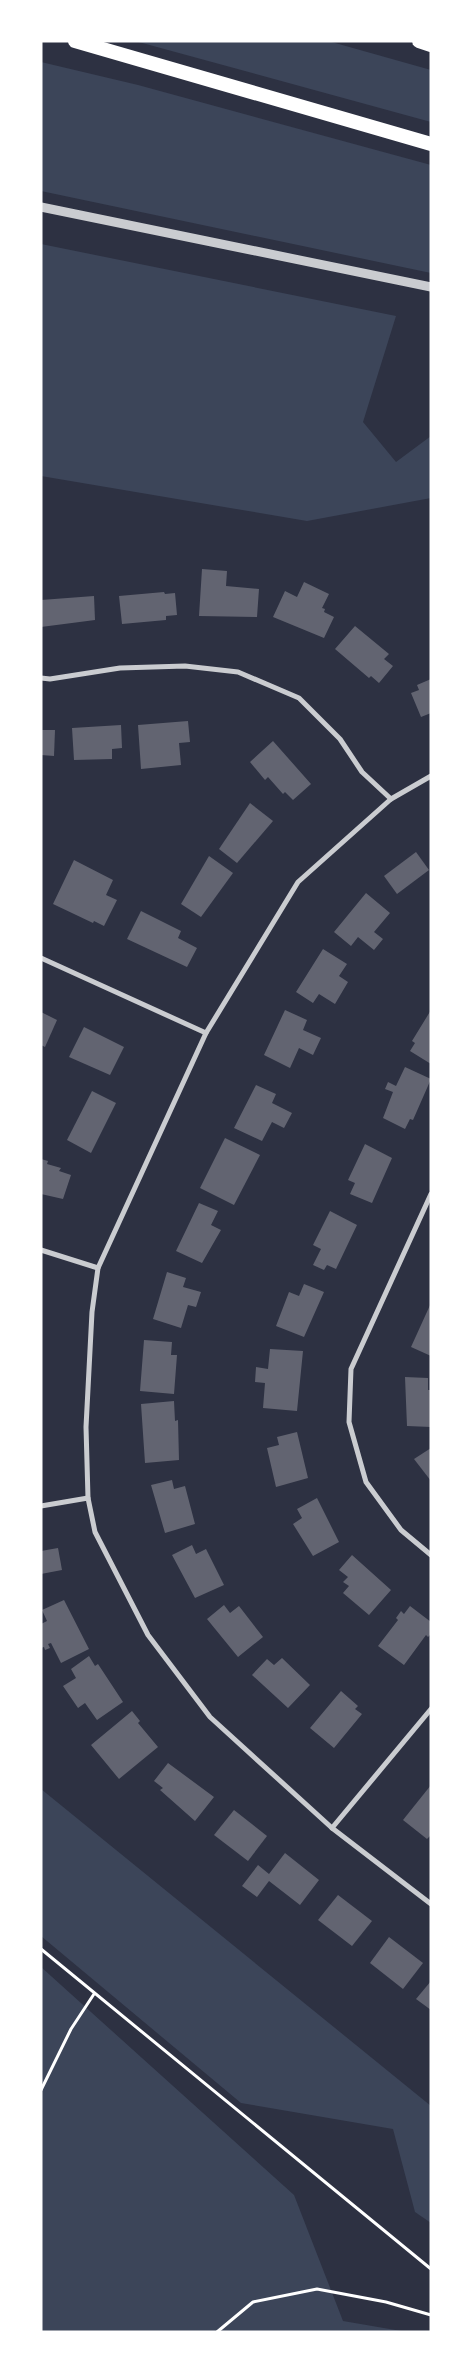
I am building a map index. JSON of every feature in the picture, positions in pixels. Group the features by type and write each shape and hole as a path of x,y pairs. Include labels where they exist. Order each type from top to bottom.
{"highway":[{"path":"75,41 431,144"},
{"path":"419,41 431,45"}],"street":[{"path":"41,207 431,287"},
{"path":"41,678 50,679 120,668 185,666 238,672 299,698 340,739 362,772 391,799"},
{"path":"431,776 391,799 298,882 206,1033 98,1268 92,1312 86,1427 88,1498 95,1532 148,1635 210,1717 332,1828 431,1904"},
{"path":"41,958 206,1033"},
{"path":"431,1194 350,1369 350,1422 366,1482 401,1530 431,1555"},
{"path":"41,1250 98,1268"},
{"path":"41,1506 88,1498"},
{"path":"332,1828 431,1709"}],"path":[{"path":"41,1950 431,2269"},
{"path":"41,2090 71,2029 94,1994"},
{"path":"217,2332 253,2302 317,2289 386,2302 431,2315"}],"shaded area":[{"path":"135,41 328,41 431,70 431,122"},
{"path":"41,62 138,85 431,165 431,273 41,191"},
{"path":"41,244 396,316 363,422 396,462 431,436 431,498 307,521 41,476"},
{"path":"41,1789 431,2106 431,2223 415,2212 393,2129 241,2103 41,1936"},
{"path":"41,1967 294,2195 343,2321 407,2332 41,2332"}],"building":[{"path":"202,569 227,571 226,586 259,589 257,617 199,616"},
{"path":"304,582 329,594 322,608 325,609 324,612 334,617 324,638 273,617 285,591 297,597"},
{"path":"164,592 165,594 175,593 177,615 166,616 166,620 122,624 119,596"},
{"path":"94,596 95,620 41,627 41,600"},
{"path":"355,626 389,654 384,659 393,666 379,683 371,676 369,678 335,649"},
{"path":"431,679 431,713 421,717 411,693 419,690 417,685"},
{"path":"188,721 190,742 179,743 181,765 141,769 138,725"},
{"path":"121,725 122,748 112,749 112,759 74,760 72,728"},
{"path":"41,730 55,730 54,756 41,755"},
{"path":"273,741 311,784 293,800 285,792 283,794 268,777 265,780 250,762"},
{"path":"250,803 273,821 237,863 219,849"},
{"path":"416,852 429,870 397,894 384,876"},
{"path":"209,856 233,873 201,917 181,904"},
{"path":"74,860 113,880 106,895 117,900 104,926 94,921 93,923 53,904"},
{"path":"366,893 390,913 374,932 383,939 374,950 358,937 351,946 334,932"},
{"path":"141,911 181,931 178,938 197,948 187,967 127,939"},
{"path":"323,949 347,964 339,976 348,982 335,1004 319,994 313,1003 296,992"},
{"path":"285,1010 307,1020 303,1030 321,1038 313,1055 299,1048 290,1068 264,1055"},
{"path":"431,1010 431,1064 410,1051 415,1043 412,1041"},
{"path":"41,1012 57,1020 45,1047 41,1045"},
{"path":"84,1027 124,1047 110,1075 69,1057"},
{"path":"405,1067 431,1079 413,1120 410,1119 405,1129 383,1118 393,1092 385,1089 388,1082 396,1086"},
{"path":"256,1085 276,1094 272,1103 292,1113 284,1128 272,1122 262,1141 234,1128"},
{"path":"92,1091 116,1103 91,1153 67,1140"},
{"path":"225,1138 260,1155 234,1205 200,1188"},
{"path":"365,1144 392,1158 372,1203 350,1194 355,1183 348,1180"},
{"path":"41,1159 48,1161 47,1164 61,1168 59,1171 71,1175 63,1199 41,1194"},
{"path":"199,1203 218,1211 211,1225 221,1230 202,1263 176,1251"},
{"path":"330,1211 357,1225 336,1269 327,1265 324,1270 313,1265 321,1249 313,1245"},
{"path":"167,1272 186,1278 183,1287 201,1292 196,1307 188,1305 181,1328 153,1319"},
{"path":"304,1284 324,1292 304,1337 276,1326 289,1292 299,1296"},
{"path":"431,1303 431,1356 411,1347"},
{"path":"144,1340 172,1342 171,1355 177,1355 174,1394 140,1391"},
{"path":"270,1349 303,1351 297,1411 263,1408 265,1383 255,1382 256,1367 268,1369"},
{"path":"405,1377 428,1378 428,1390 431,1390 431,1427 407,1426"},
{"path":"174,1401 175,1421 178,1420 179,1460 145,1463 141,1404"},
{"path":"297,1432 308,1478 276,1487 267,1448 279,1445 277,1437"},
{"path":"431,1448 431,1481 414,1459"},
{"path":"172,1480 174,1489 185,1486 195,1524 165,1533 151,1485"},
{"path":"317,1498 339,1542 313,1556 293,1524 302,1518 297,1509"},
{"path":"192,1545 196,1554 206,1549 224,1585 195,1598 172,1555"},
{"path":"58,1548 62,1570 41,1574 41,1551"},
{"path":"352,1555 391,1590 369,1615 343,1593 349,1586 343,1582 348,1577 339,1570"},
{"path":"64,1600 89,1649 61,1663 51,1643 48,1644 50,1648 45,1650 44,1647 41,1648 41,1624 47,1621 42,1610"},
{"path":"224,1605 230,1613 239,1606 263,1637 238,1657 207,1619"},
{"path":"410,1606 431,1622 431,1634 428,1637 426,1635 404,1665 378,1646 398,1620 396,1618 401,1611 404,1614"},
{"path":"89,1656 95,1666 98,1664 123,1702 97,1720 85,1703 78,1708 63,1686 76,1678 71,1669"},
{"path":"282,1658 310,1685 288,1708 252,1675 267,1659 274,1665"},
{"path":"341,1691 358,1706 355,1709 362,1714 334,1748 310,1728"},
{"path":"132,1711 140,1721 138,1723 158,1747 119,1779 91,1745"},
{"path":"168,1763 214,1797 195,1821 160,1790 163,1788 154,1781"},
{"path":"431,1785 431,1835 427,1839 403,1820"},
{"path":"234,1810 267,1836 248,1861 214,1835"},
{"path":"285,1853 319,1880 300,1905 269,1881 257,1897 242,1886 258,1865 269,1874"},
{"path":"338,1895 372,1921 352,1946 318,1920"},
{"path":"389,1937 423,1963 403,1989 370,1963"},
{"path":"431,1981 431,2010 416,1999"}]}
